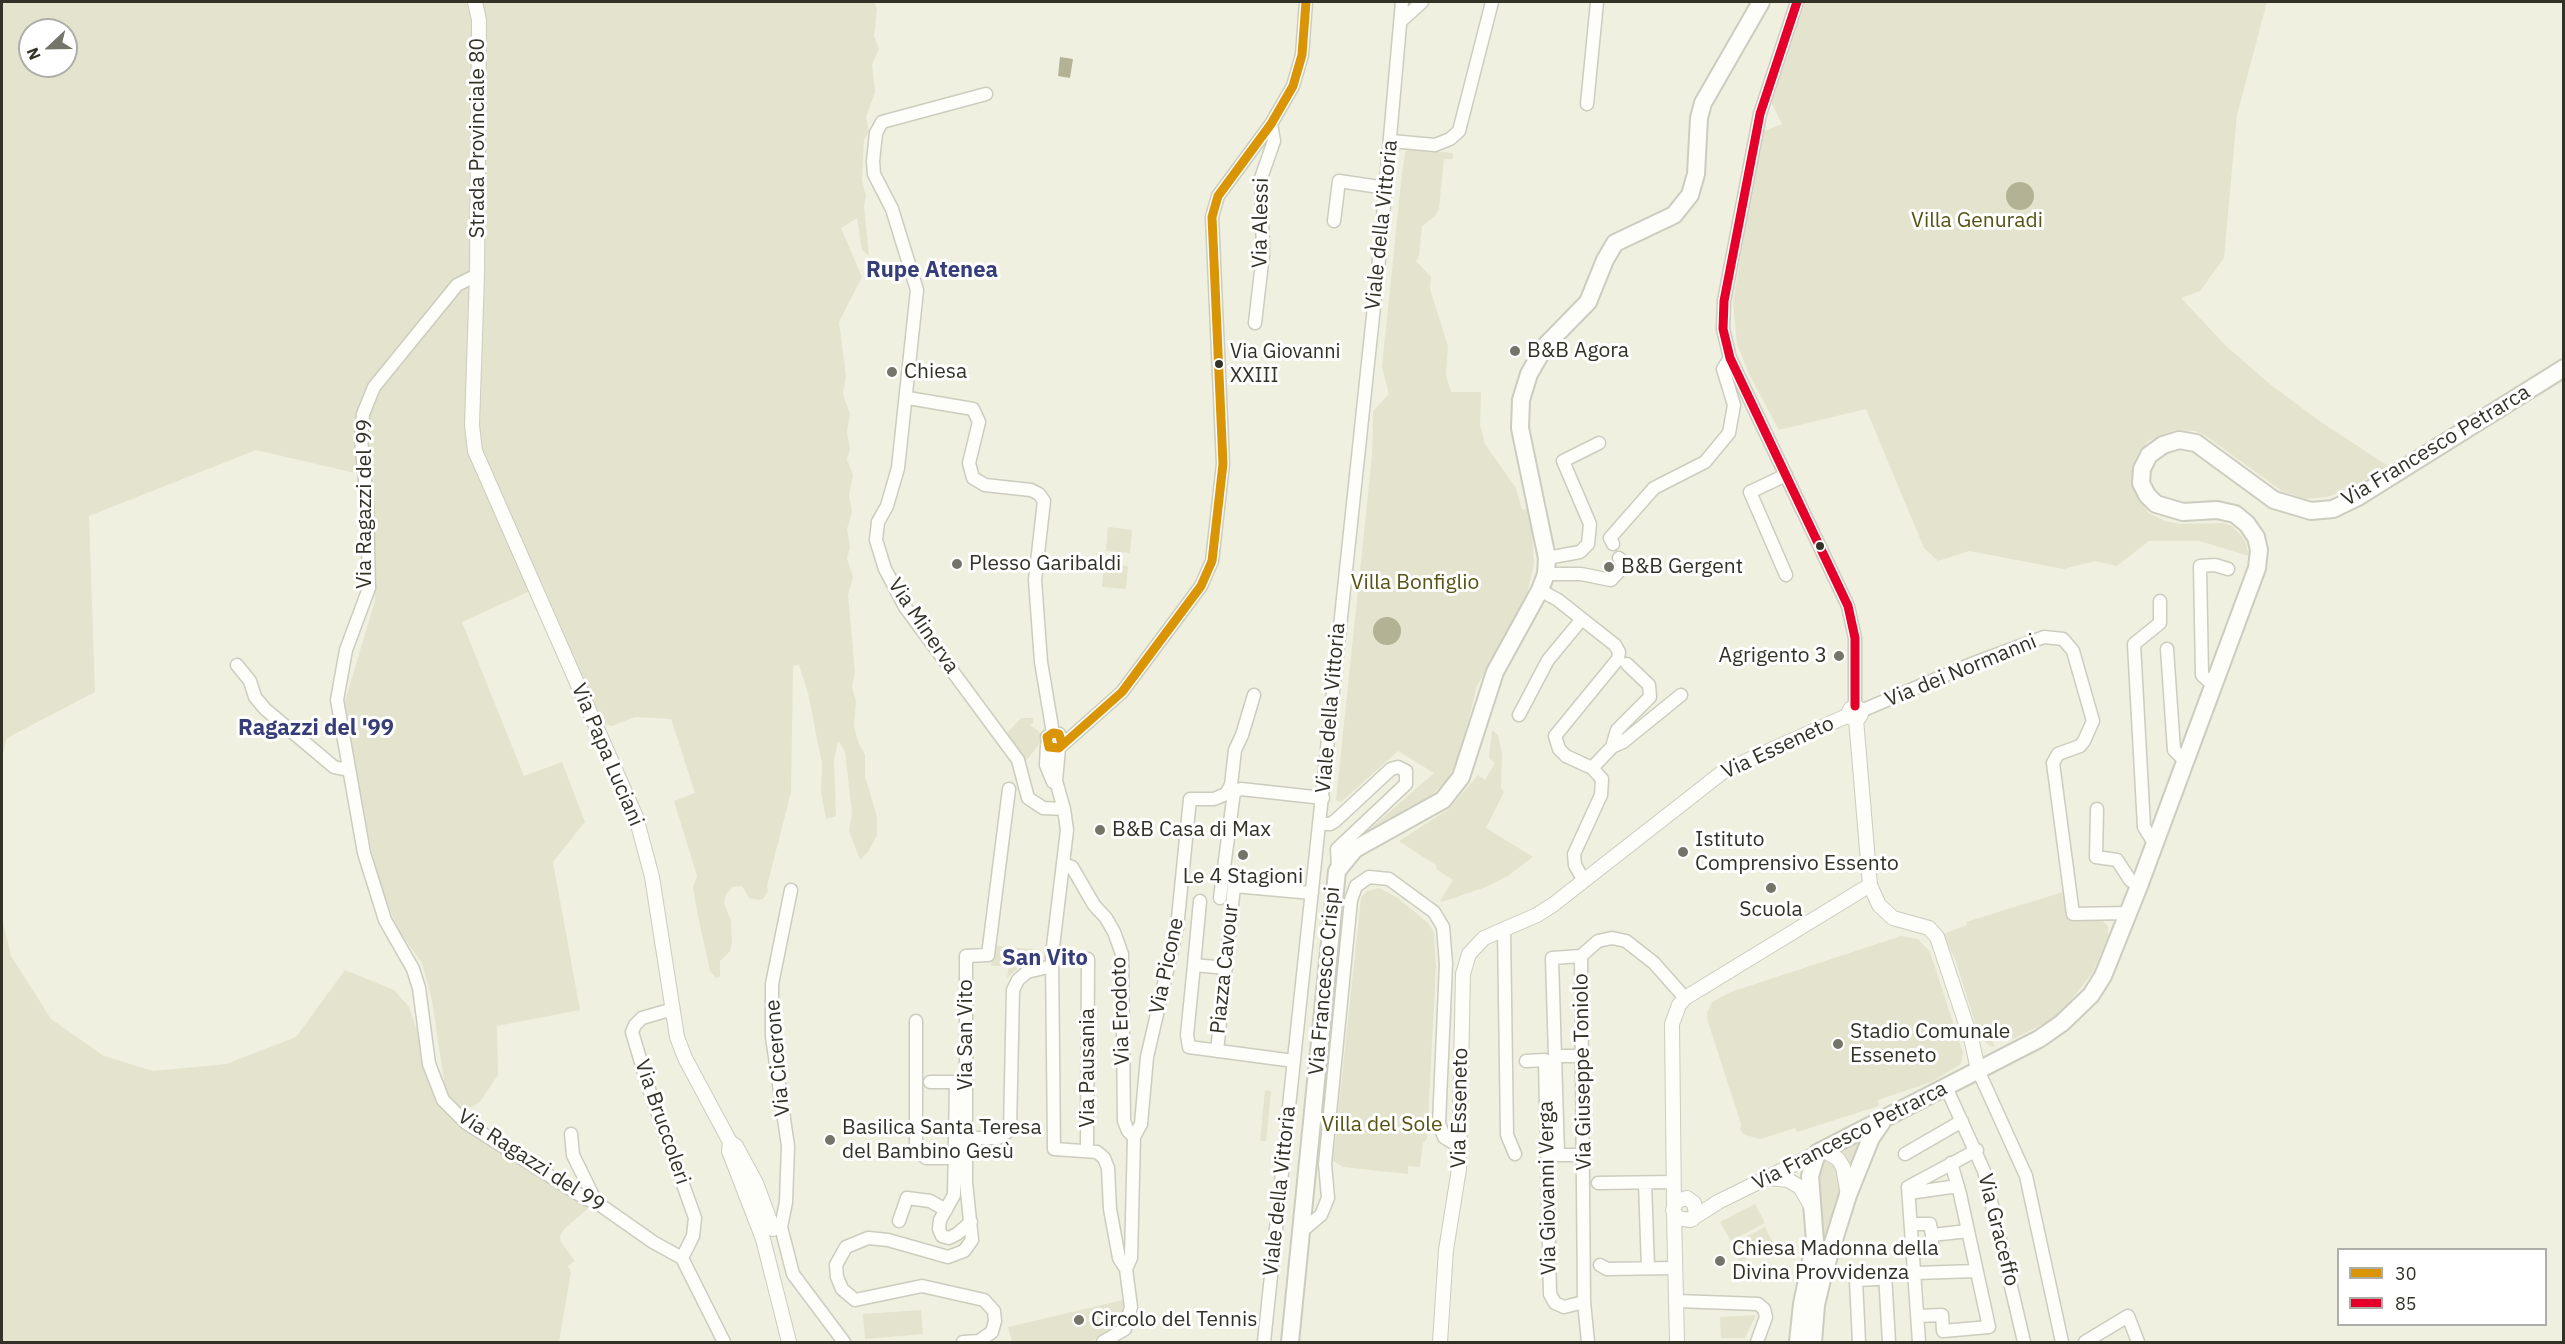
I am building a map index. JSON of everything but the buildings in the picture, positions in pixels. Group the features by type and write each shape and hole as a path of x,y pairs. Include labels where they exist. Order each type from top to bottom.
{"main road":[{"path":"1544,574 1520,428 1521,400 1529,374 1545,346 1588,302 1605,260 1616,243 1674,215 1690,195 1696,174 1703,103 1761,2"},
{"name":"Via Francesco Petrarca","path":"1820,1152 2039,1039 2077,1010 2103,976 2139,886 2257,568 2259,550 2256,537 2247,524 2235,514 2217,510 2183,512 2156,504 2147,495 2142,483 2142,469 2149,455 2179,440 2196,443 2274,500 2311,511 2333,509 2358,496 2564,368"},
{"name":"Via Francesco Crispi","path":"1290,1342 1334,879 1338,869 1355,849 1426,811 1443,800 1454,788 1467,766 1479,717 1495,672 1544,574"},
{"path":"1798,1342 1802,1304 1871,1138 1884,1119"},
{"path":"1813,1342 1816,1273 1810,1176 1820,1152"}],"street":[{"name":"Strada Provinciale 80","path":"475,2 479,20 477,275"},
{"path":"1055,741 1080,727 1122,692 1201,586 1212,561 1223,464 1212,217 1224,188 1272,124 1293,86 1299,71 1306,2"},
{"name":"Viale della Vittoria","path":"1264,1342 1391,141 1402,2"},
{"path":"1400,22 1422,2"},
{"path":"1391,141 1435,145 1450,140 1459,131 1492,2"},
{"path":"1587,104 1597,2"},
{"path":"1797,2 1760,114 1724,301 1723,329 1730,358 1844,595 1851,617 1855,638 1855,713 1870,885 1879,905 1893,918 1929,928 1937,937 1972,1042 1978,1070 2026,1176 2062,1342"},
{"name":"Via Minerva","path":"986,94 890,119 879,125 876,133 874,174 892,209 917,290 908,398 898,468 876,530 882,560 905,607 1018,760 1028,798 1043,808 1065,809"},
{"name":"Via Alessi","path":"1255,323 1263,254 1261,178 1274,141 1272,124"},
{"path":"1334,221 1339,181 1386,188"},
{"name":"Via Ragazzi del 99","path":"477,275 457,285 374,387 363,414 362,439 367,502 369,588 346,650 337,700 364,853 385,920 413,969 419,988 429,1064 443,1100 466,1123 586,1199 596,1202 654,1242 682,1258"},
{"name":"Via Papa Luciani","path":"477,275 472,424 475,451 636,817 652,877 677,1037 685,1059 730,1142 736,1146 756,1183 772,1231"},
{"path":"1613,544 1610,538 1654,488 1705,462 1725,439 1734,414 1733,397 1723,369 1730,358"},
{"path":"908,398 973,409 979,422 969,462 973,478 985,485 1031,490 1039,494 1044,501 1035,580 1041,662 1055,741 1058,791 1065,809 1067,830 1052,960 1054,1149 1087,1149 1101,1154 1107,1163 1119,1258 1126,1269 1130,1317 1125,1329 1103,1342"},
{"path":"1544,574 1580,552 1588,544 1590,524 1563,461 1599,443"},
{"path":"1786,475 1749,492 1786,574"},
{"path":"1544,574 1581,574 1611,580 1624,566 1619,558"},
{"path":"2213,685 2202,675 2200,566 2214,565 2228,569"},
{"path":"1544,574 1582,619 1615,645 1620,656 1555,736 1559,749 1566,756 1592,768 1599,774 1603,787 1574,854 1575,865 1584,881"},
{"path":"2154,843 2145,827 2134,644 2160,623 2160,601"},
{"path":"1519,715 1548,660 1582,619"},
{"name":"Via dei Normanni","path":"1855,713 1974,663 2044,637 2063,639 2073,651 2093,721 2080,746 2058,754 2053,763 2073,914 2128,913"},
{"path":"2167,649 2174,750 2184,760"},
{"path":"1612,747 1617,730 1646,703 1651,694 1649,685 1627,664"},
{"path":"237,665 247,676 255,697 265,709 334,767 348,770"},
{"name":"Via Picone","path":"1126,1269 1131,1258 1134,1137 1141,1124 1147,1057 1177,928 1190,799 1214,799 1226,794 1231,785 1235,750 1254,695"},
{"path":"1592,768 1612,747 1623,742 1681,695"},
{"name":"Via Esseneto","path":"1440,1342 1446,1250 1457,1191 1464,967 1469,954 1478,943 1544,911 1724,771 1855,713"},
{"path":"1320,824 1330,824 1335,821 1391,769 1398,767 1406,771 1406,784 1337,849 1338,869"},
{"name":"Via San Vito","path":"966,1138 966,956 988,955 1009,789"},
{"path":"1220,898 1234,792 1241,789 1323,798"},
{"path":"2097,809 2096,857 2117,860 2130,880 2139,886"},
{"name":"Via Erodoto","path":"1064,864 1072,867 1094,905 1106,918 1122,954 1124,1121 1134,1137"},
{"path":"1302,1231 1322,1215 1328,1198 1325,1164 1351,900 1356,886 1369,877 1379,876 1389,879 1434,912 1443,927 1446,964 1439,1123 1444,1137 1460,1146"},
{"path":"1691,1220 1681,1221 1681,1204 1674,1182 1672,1024 1676,1011 1685,998 1870,885"},
{"name":"Piazza Cavour","path":"1217,1051 1234,886 1312,892"},
{"name":"Via Cicerone","path":"789,1342 772,1231 786,1202 788,1146 772,1037 772,984 791,890"},
{"path":"1200,901 1186,1042 1189,1047 1294,1061"},
{"path":"1504,930 1507,1136 1515,1154"},
{"path":"1581,956 1598,940 1612,938 1626,941 1654,963 1685,998"},
{"name":"Via Giuseppe Toniolo","path":"1584,1155 1558,1155 1552,958 1581,956 1584,1155 1584,1302 1588,1342"},
{"name":"Via Pausania","path":"1087,1149 1088,959"},
{"path":"963,1342 979,1341 992,1332 995,1316 991,1307 984,1300 922,1286 855,1300 842,1289 836,1271 838,1258 846,1246 868,1238 888,1240 948,1257 959,1254 972,1240 966,1182 966,1138 998,1138 1010,1130 1013,990 1018,980 1027,972 1052,960"},
{"path":"1194,964 1226,968"},
{"name":"Via Bruccoleri","path":"673,1009 642,1018 635,1024 632,1032 649,1089 696,1218 693,1236 682,1258"},
{"path":"916,1021 916,1150 926,1158 956,1158"},
{"path":"1555,1056 1583,1056"},
{"name":"Via Giovanni Verga","path":"1526,1061 1545,1060 1550,1294 1555,1303 1564,1307 1584,1302"},
{"path":"930,1082 956,1082 954,1195 939,1228 946,1238 957,1234 971,1222"},
{"name":"Via Graceffo","path":"1946,1087 1977,1150 1991,1198 2024,1342"},
{"path":"1905,1154 1962,1121"},
{"path":"571,1134 573,1155 596,1202"},
{"path":"1909,1190 1951,1163 1977,1150"},
{"path":"1820,1152 1838,1159 1843,1167 1848,1195"},
{"name":"Via Francesco Petrarca","path":"1691,1220 1718,1202 1820,1152"},
{"path":"1917,1316 1942,1315 1943,1331 1989,1327 1951,1163"},
{"path":"1769,1178 1788,1180 1800,1187 1807,1195 1814,1214"},
{"path":"1598,1183 1674,1182"},
{"path":"1645,1183 1648,1268"},
{"path":"1909,1190 1958,1186"},
{"path":"1909,1190 1919,1342"},
{"path":"899,1221 907,1198 930,1201 946,1210"},
{"path":"1681,1204 1718,1202"},
{"path":"1676,1250 1697,1208 1681,1204"},
{"path":"1677,1342 1676,1250 1681,1204"},
{"path":"1911,1224 1930,1224 1932,1235 1932,1244 1912,1246"},
{"path":"772,1231 793,1274 844,1342"},
{"path":"1932,1235 1968,1231"},
{"path":"682,1258 724,1342"},
{"path":"1600,1264 1607,1269 1676,1268"},
{"path":"1889,1342 1886,1274 1976,1271"},
{"path":"1859,1342 1856,1280 1878,1279"},
{"path":"1677,1300 1758,1304 1764,1309 1766,1317 1756,1342"},
{"path":"2085,1342 2128,1317 2138,1342"}],"green space":[{"path":"2,2 874,2 877,9 874,36 879,49 872,65 875,92 866,117 869,132 864,140 862,180 866,196 864,206 869,256 862,250 857,218 841,228 862,277 839,322 846,376 843,394 850,414 847,432 850,449 847,459 853,475 849,495 852,512 847,529 850,547 847,559 853,577 848,595 855,673 852,687 856,701 854,725 858,742 865,755 865,776 877,817 877,835 868,852 860,860 849,831 852,813 845,751 838,741 834,760 836,816 826,819 821,792 822,764 808,693 799,665 793,666 791,792 767,886 768,891 763,899 758,900 749,898 742,886 733,887 726,894 724,903 731,921 732,942 730,951 720,961 720,976 716,978 710,971 698,916 693,888 697,876 674,801 695,793 671,719 635,717 612,726 603,724 543,585 462,622 524,776 562,762 585,822 553,862 580,1010 497,1026 498,1075 479,1103 469,1108 461,1108 452,1102 445,1087 432,1001 422,963 399,931 379,884 342,711 375,601 372,477 256,450 89,516 95,692 7,738 2,758"},
{"name":"Villa Genuradi","path":"1805,2 2267,2 2237,115 2224,258 2200,291 2181,298 2227,347 2271,385 2321,422 2388,466 2351,488 2327,497 2306,499 2282,491 2206,436 2195,431 2175,430 2148,441 2137,455 2132,471 2137,496 2149,513 2165,521 2180,524 2224,523 2232,526 2245,540 2249,556 2199,541 2149,541 2117,566 2095,561 2064,569 1969,551 1938,561 1924,548 1866,409 1779,430 1749,374 1737,344 1733,301 1762,132 1782,124 1771,102"},
{"name":"Villa Bonfiglio","path":"1409,149 1453,153 1453,159 1444,159 1439,208 1436,215 1422,226 1419,256 1416,261 1431,277 1430,289 1448,346 1446,375 1451,392 1481,392 1480,425 1485,444 1516,488 1522,510 1531,508 1534,564 1527,594 1477,686 1459,757 1447,781 1428,798 1363,835 1434,773 1398,751 1341,802 1336,800 1372,456 1373,411 1389,394 1382,367 1401,182 1405,152"},
{"path":"1108,527 1132,530 1130,553 1106,551"},
{"path":"1104,563 1128,566 1126,589 1102,587"},
{"path":"1021,718 1033,718 1033,723 1030,725 1041,733 1044,728 1042,740 1026,761 1007,733"},
{"path":"1492,730 1498,735 1502,754 1501,788 1504,792 1486,828 1533,857 1508,876 1486,887 1442,902 1440,901 1453,880 1436,869 1437,866 1399,841 1449,809 1478,775 1485,780 1495,763 1489,758"},
{"name":"Villa del Sole","path":"1379,888 1398,898 1428,923 1434,933 1436,968 1427,1139 1423,1143 1420,1167 1408,1166 1408,1174 1343,1167 1333,1161 1361,898 1367,891"},
{"path":"2063,892 2068,919 2102,920 2108,926 2108,936 2093,972 2064,1009 2047,1022 2013,1039 2005,1024 1992,1031 1989,1026 1986,1027 1995,1047 1990,1046 1982,1039 1977,1029 1955,959 1943,934 1967,925 1966,922"},
{"path":"2,919 11,956 51,1019 104,1056 153,1071 226,1064 296,1037 345,970 394,990 409,1007 420,1039 429,1083 435,1095 591,1206 564,1229 560,1236 561,1242 575,1261 568,1266 571,1272 559,1342 2,1342"},
{"name":"Stadio Comunale Esseneto","path":"1901,936 1918,939 1930,952 1963,1053 1961,1064 1931,1082 1878,1100 1879,1106 1797,1132 1795,1128 1761,1139 1745,1135 1740,1130 1741,1124 1708,1022 1707,1013 1712,1002 1731,992"},
{"path":"993,947 1040,950 1033,959 1019,967 1007,978 1009,966 991,966"},
{"path":"1265,1090 1271,1091 1266,1141 1260,1141"},
{"path":"1867,1136 1850,1174 1835,1152"},
{"path":"1824,1158 1837,1165 1841,1185 1815,1274 1824,1232 1822,1208 1815,1187"},
{"path":"1755,1204 1765,1223 1731,1241 1720,1222"},
{"path":"1765,1227 1774,1245 1740,1262 1731,1245"},
{"name":"Circolo del Tennis","path":"1123,1300 1123,1318 1119,1326 1089,1342 1012,1342 1008,1327"},
{"path":"921,1310 923,1334 865,1339 863,1314"},
{"path":"1756,1315 1745,1338 1721,1338 1720,1317"}],"shaded area":[{"path":"1060,57 1073,59 1070,78 1058,76"},
{"path":"2020,182 2030,186 2034,196 2030,206 2020,210 2010,206 2006,196 2010,186"},
{"path":"1387,617 1397,621 1401,631 1397,641 1387,645 1377,641 1373,631 1377,621"}],"transit line":[{"name":"30","path":"1062,744 1059,734 1053,733 1047,737 1049,747 1059,748 1122,692 1201,586 1212,561 1223,464 1212,217 1218,196 1271,124 1293,86 1302,55 1306,2"},
{"name":"85","path":"1797,2 1760,114 1724,301 1723,329 1730,358 1848,606 1855,638 1855,706"}],"place":[{"name":"B&B Agora","path":"1515,351"},
{"name":"Via Giovanni XXIII","path":"1219,364"},
{"name":"Chiesa","path":"892,372"},
{"name":"Plesso Garibaldi","path":"957,564"},
{"name":"B&B Gergent","path":"1609,567"},
{"name":"Agrigento 3","path":"1839,656"},
{"name":"B&B Casa di Max","path":"1100,830"},
{"name":"Istituto Comprensivo Essento","path":"1683,852"},
{"name":"Le 4 Stagioni","path":"1243,855"},
{"name":"Scuola","path":"1771,888"},
{"name":"Stadio Comunale Esseneto","path":"1838,1044"},
{"name":"Basilica Santa Teresa del Bambino Gesù","path":"830,1140"},
{"name":"Chiesa Madonna della Divina Provvidenza","path":"1720,1261"},
{"name":"Circolo del Tennis","path":"1079,1320"}],"district":[{"name":"Rupe Atenea","path":"932,271"},
{"name":"Ragazzi del '99","path":"316,729"},
{"name":"San Vito","path":"1045,959"}]}
